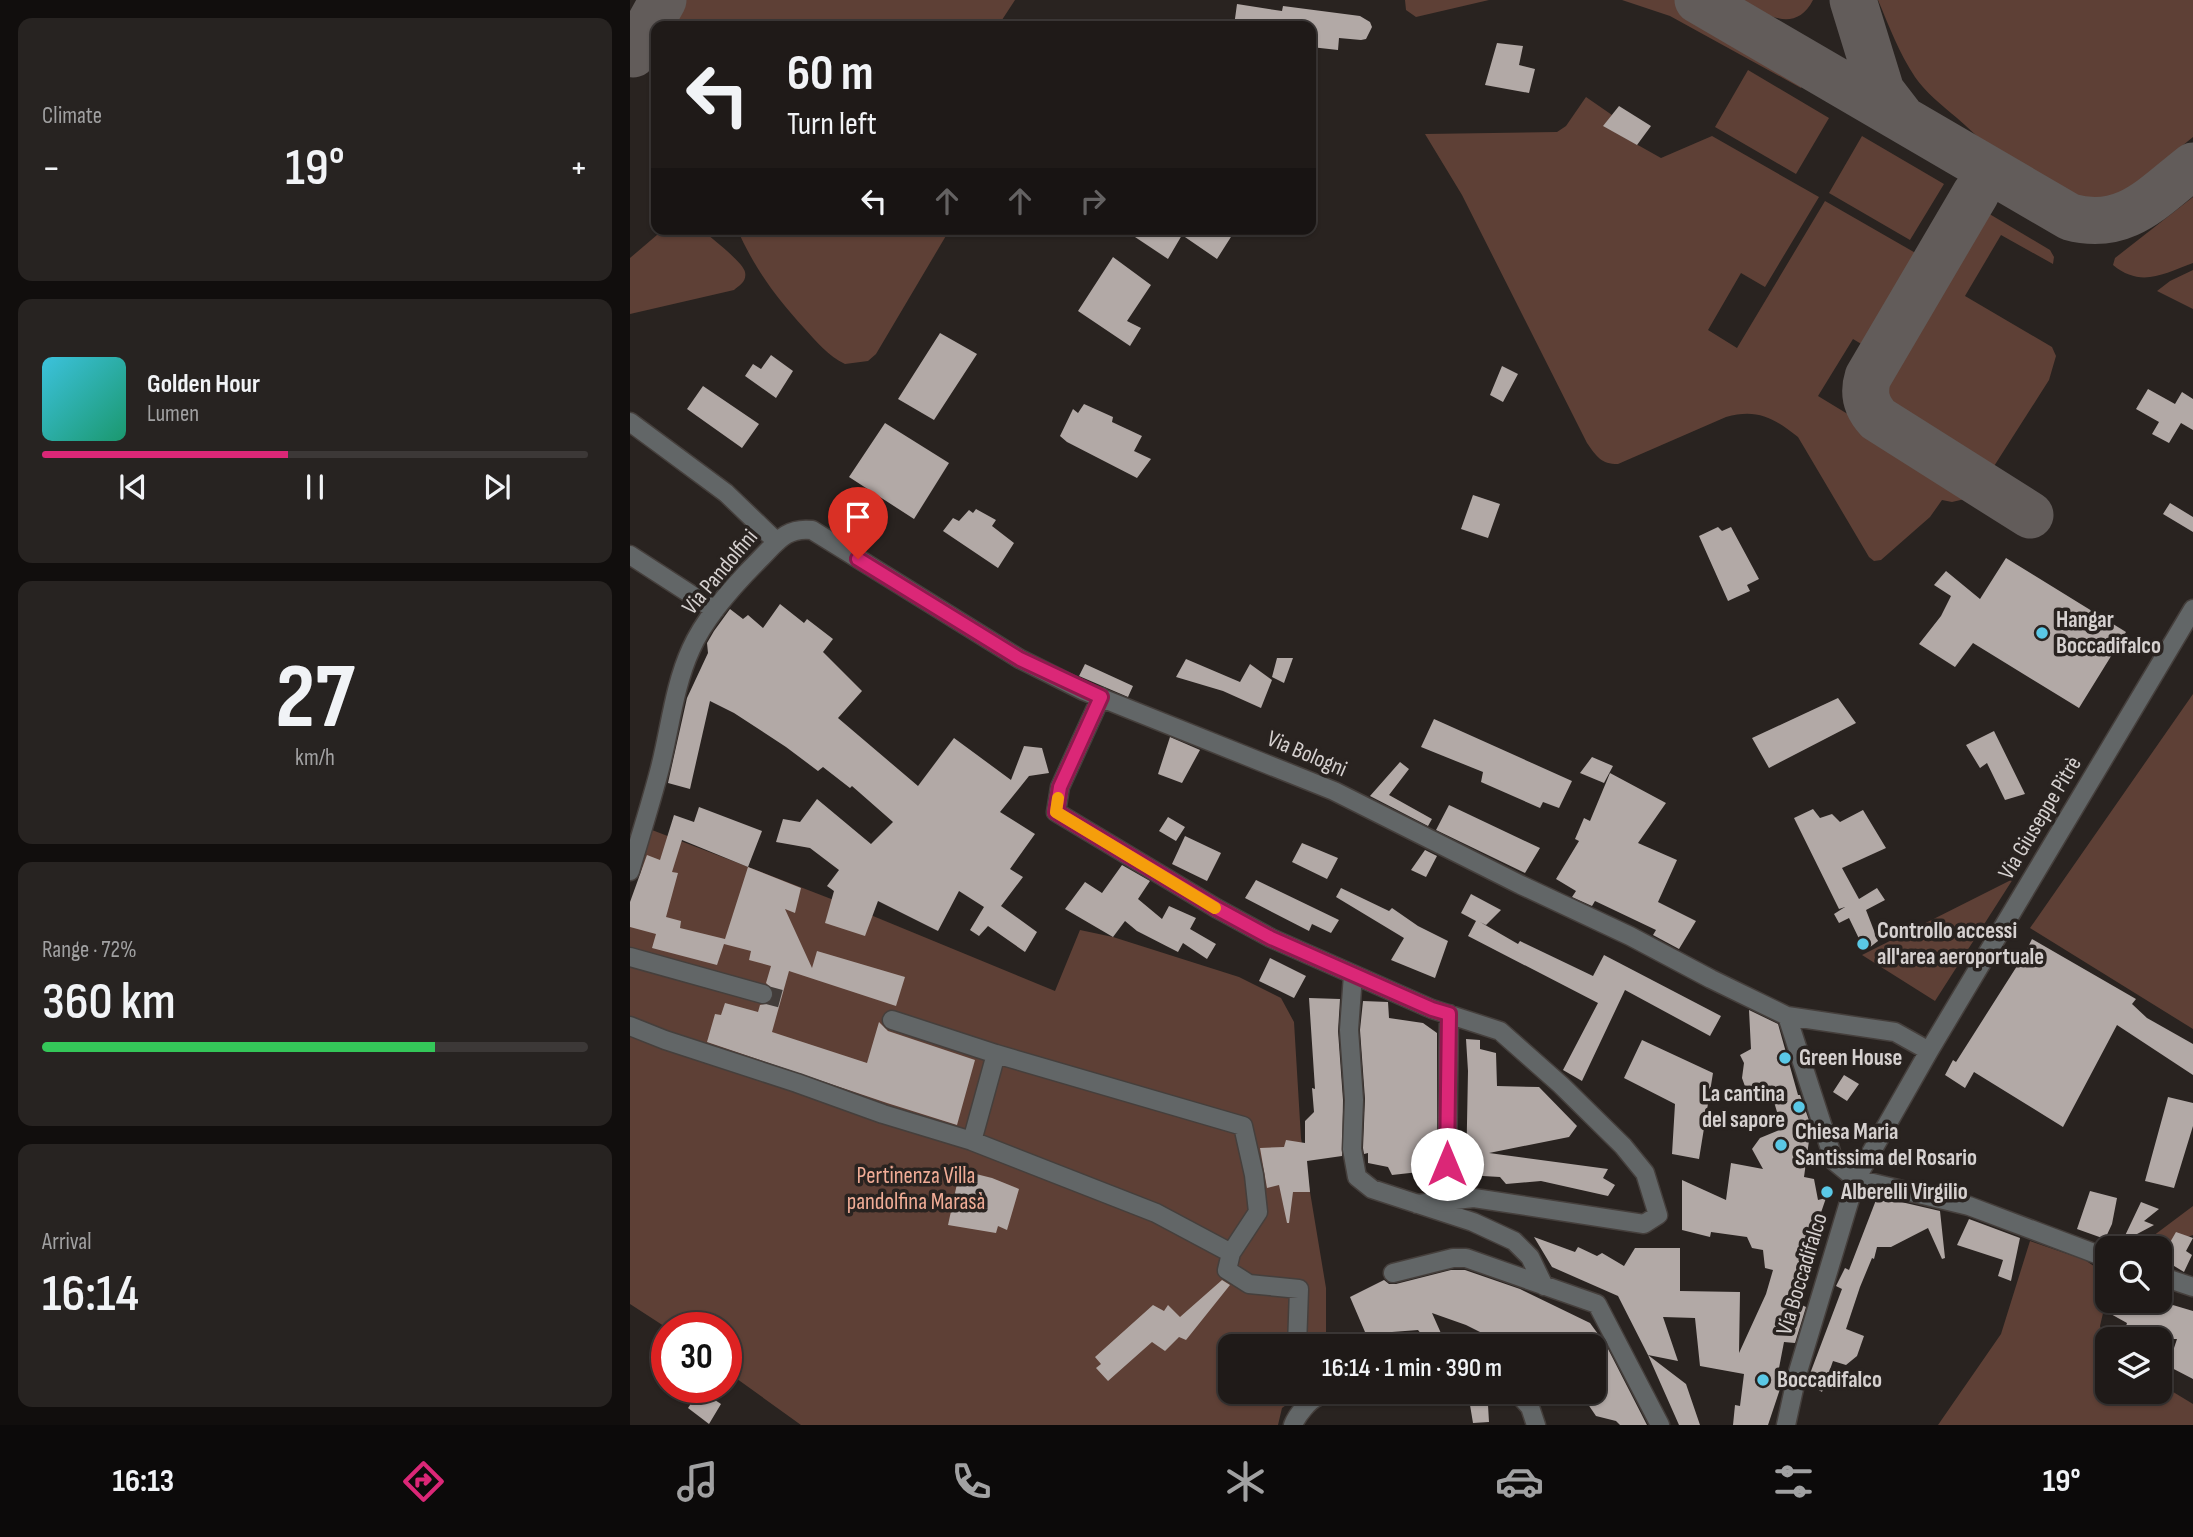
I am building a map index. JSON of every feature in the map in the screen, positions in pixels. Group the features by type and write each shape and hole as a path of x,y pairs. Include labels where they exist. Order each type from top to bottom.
{"street":[{"path":"630,422 726,494 777,542"},
{"name":"Via Pandolfini","path":"630,872 691,648 715,610 777,542 792,530 812,530"},
{"name":"Via Bologni","path":"812,530 1020,659 1101,697 1334,791 1787,1016 1895,1032 1928,1051"},
{"path":"630,555 715,610"},
{"name":"Via Giuseppe Pitrè","path":"1856,1179 1928,1051 2193,609"},
{"path":"1101,697 1060,787 1056,812 1271,938 1432,1009 1500,1031 1561,1085 1623,1146 1645,1172 1658,1215 1644,1224 1474,1198 1417,1204"},
{"path":"630,957 763,994"},
{"path":"1353,975 1349,1030 1354,1100 1352,1149 1357,1177 1372,1189 1473,1222 1514,1241 1530,1257 1544,1286"},
{"path":"1447,1164 1449,1014"},
{"path":"1787,1016 1834,1161 1856,1179 1969,1206 2095,1253"},
{"path":"892,1020 996,1054 1243,1126 1254,1175 1258,1212 1231,1253 1227,1270 1249,1283 1299,1289 1297,1334"},
{"path":"630,1026 883,1114 972,1141 1156,1213 1231,1253"},
{"path":"972,1141 996,1054"},
{"name":"Via Boccadifalco","path":"1786,1425 1797,1375 1856,1179"},
{"path":"1393,1273 1453,1258 1466,1258 1597,1304 1660,1425"},
{"path":"2172,1280 2193,1287"},
{"path":"1293,1425 1310,1404"},
{"path":"1527,1404 1536,1425"}],"green space":[{"path":"680,0 1015,0 1001,21 668,21"},
{"path":"1405,0 1489,0 1416,17 1406,10"},
{"path":"1622,0 1678,0 1806,79 1801,88 1670,16"},
{"path":"1740,0 1813,0 1806,11 1788,19 1769,15"},
{"path":"1878,0 2193,0 2193,137 2140,180 2112,198 2091,200 2048,188 2008,162 1924,88 1904,58"},
{"path":"1748,70 1829,118 1796,174 1715,127"},
{"path":"1586,97 1612,115 1604,126 1661,158 1712,136 1819,197 1765,287 1741,273 1708,330 1737,348 1825,201 1926,259 1873,351 1853,339 1818,396 1963,484 1971,492 1969,498 1952,502 1942,500 1930,517 1881,560 1874,561 1869,557 1798,437 1765,416 1737,414 1726,417 1618,464 1607,463 1597,456 1587,443 1462,195 1425,134 1557,132 1566,126"},
{"path":"1862,136 1944,184 1910,240 1829,193"},
{"path":"2193,197 2193,263 2152,277 2133,276 2113,265 2115,258"},
{"path":"1976,206 2050,250 2054,257 2053,264 2001,235 1965,296 2052,347 2056,356 2049,380 1989,474 1978,478 1886,420 1873,399 1874,386 1885,360"},
{"path":"657,235 708,235 739,262 745,275 744,280 734,290 630,314 630,258"},
{"path":"740,235 946,235 876,354 868,361 845,364 823,348 784,305 766,282"},
{"path":"2193,270 2193,309 2157,291 2170,281"},
{"path":"2193,694 2193,1029 2030,928"},
{"name":"Pertinenza Villa pandolfina Marasà","path":"652,830 839,902 1055,991 1080,930 1113,937 1239,977 1281,998 1294,1022 1301,1138 1326,1288 1326,1334 1218,1334 1218,1404 1288,1404 1282,1408 1278,1425 801,1425 742,1383 742,1312 651,1312 651,1318 630,1304 630,911"},
{"path":"2013,879 1935,1001 1862,955"},
{"path":"2193,1206 2193,1235 2172,1243 2172,1236 2153,1236"},
{"path":"2030,1241 2085,1260 2095,1267 2095,1313 2103,1313 2100,1327 2095,1327 2095,1404 2172,1404 2172,1391 2193,1404 2193,1425 1938,1425 2001,1334"}],"building":[{"path":"1237,4 1282,11 1283,6 1360,16 1370,22 1372,27 1366,39 1339,38 1338,50 1316,48 1316,21 1235,21"},
{"path":"1497,43 1523,46 1519,65 1535,69 1529,93 1485,85"},
{"path":"1619,106 1651,126 1637,145 1603,126"},
{"path":"1132,235 1182,235 1168,259"},
{"path":"1182,235 1232,235 1217,259"},
{"path":"1113,257 1151,285 1127,321 1141,328 1130,346 1078,311"},
{"path":"940,333 977,354 934,420 898,399"},
{"path":"771,355 793,371 776,398 745,376 753,364 761,369"},
{"path":"1502,366 1518,374 1503,402 1490,395"},
{"path":"703,386 759,424 742,448 687,409"},
{"path":"2148,389 2175,404 2182,392 2193,399 2193,430 2181,423 2169,443 2152,434 2159,422 2136,409"},
{"path":"1084,404 1113,417 1112,422 1142,436 1134,451 1151,459 1137,478 1060,436 1073,409 1078,413"},
{"path":"885,423 949,463 914,519 849,477"},
{"path":"1473,495 1500,504 1488,538 1461,529"},
{"path":"2170,503 2193,517 2193,532 2163,514"},
{"path":"976,509 996,520 992,526 1014,543 998,568 943,531 953,518 959,521 969,510 973,513"},
{"path":"1718,527 1722,531 1731,527 1759,579 1747,585 1750,591 1728,601 1699,536"},
{"name":"Hangar Boccadifalco","path":"2006,558 2126,632 2079,708 1973,643 1955,667 1919,644 1941,616 1951,596 1934,585 1946,571 1980,599"},
{"path":"780,604 804,623 807,619 833,639 823,652 862,691 838,718 918,786 954,738 1011,780 1024,746 1042,748 1049,773 1029,776 1000,812 1035,834 1010,869 1023,877 1001,906 1037,932 1025,952 988,926 979,936 970,930 984,907 959,891 938,931 878,901 865,936 825,923 834,891 827,886 839,870 810,848 776,842 783,819 800,822 817,799 871,844 893,822 852,786 850,788 823,767 818,771 734,713 710,701 690,789 668,783 687,698 708,653 707,643 714,631 730,609 743,619 748,615 763,628"},
{"path":"1277,658 1293,658 1284,683 1272,677"},
{"path":"1186,659 1240,682 1250,664 1272,680 1261,708 1223,691 1176,677"},
{"path":"1085,664 1133,686 1128,697 1079,676"},
{"path":"1838,698 1856,723 1769,768 1752,738"},
{"path":"1434,719 1572,781 1559,808 1543,802 1540,808 1481,782 1483,772 1421,747"},
{"path":"1994,731 2025,794 2005,800 1987,763 1980,768 1966,745"},
{"path":"1170,737 1200,750 1182,783 1158,774"},
{"path":"1592,757 1613,766 1604,783 1580,773"},
{"path":"1400,762 1409,769 1389,795 1432,819 1428,826 1370,796"},
{"path":"1610,773 1666,803 1638,843 1677,860 1658,902 1696,921 1679,949 1653,935 1656,930 1595,901 1592,906 1572,897 1576,891 1556,879 1579,841 1575,839 1584,818 1590,821"},
{"path":"1449,805 1540,848 1525,873 1436,830"},
{"path":"699,807 762,831 748,867 801,888 795,913 785,909 812,968 817,951 905,977 896,1006 789,971 772,1032 867,1063 879,1022 888,1031 975,1060 957,1125 707,1042 715,1014 721,1015 725,1003 758,1012 760,1005 771,1002 774,991 766,983 771,966 749,960 751,951 724,944 717,965 652,948 656,934 630,927 630,902 647,855 660,860 674,815 694,822","holes":["682,840 748,867 725,939 680,928 681,921 666,917 678,873 672,872"]},
{"path":"1813,809 1820,818 1832,814 1840,822 1863,810 1886,848 1842,868 1859,899 1877,888 1885,900 1866,910 1878,941 1865,951 1849,918 1839,923 1834,914 1845,907 1839,909 1794,818"},
{"path":"1168,817 1185,827 1176,841 1159,831"},
{"path":"1185,836 1221,853 1207,881 1172,864"},
{"path":"1302,843 1338,858 1327,879 1292,862"},
{"path":"1425,850 1437,856 1426,877 1411,870"},
{"path":"1122,865 1150,881 1138,899 1162,919 1169,906 1196,918 1190,929 1216,944 1207,959 1183,943 1178,952 1137,931 1125,921 1113,937 1065,909 1085,882 1102,893"},
{"path":"1256,880 1339,920 1331,933 1312,924 1309,931 1245,898"},
{"path":"1341,888 1389,911 1392,908 1418,926 1448,941 1435,978 1391,960 1404,938 1336,897"},
{"path":"1471,894 1501,910 1486,925 1480,922 1518,944 1520,941 1593,976 1604,955 1721,1016 1710,1036 1625,990 1582,1081 1563,1070 1598,1003 1468,936 1476,921 1461,913"},
{"path":"2032,939 2136,999 2132,1004 2147,1018 2193,1044 2193,1075 2117,1025 2063,1127 1974,1072 1965,1088 1945,1075 1953,1060 1956,1062"},
{"path":"1270,958 1306,976 1294,998 1259,981"},
{"path":"1309,998 1340,999 1338,1031 1343,1100 1342,1156 1307,1161 1310,1192 1293,1192 1287,1223 1279,1185 1267,1188 1260,1148 1284,1147 1286,1140 1305,1143 1305,1121 1314,1112 1312,1088 1315,1089"},
{"path":"1363,1001 1388,1002 1389,1018 1423,1023 1437,1033 1437,1170 1392,1175 1388,1167 1368,1163 1368,1153 1364,1154 1365,1099 1360,1030"},
{"path":"1749,1010 1778,1024 1798,1095 1811,1126 1804,1177 1814,1179 1818,1200 1826,1198 1791,1300 1806,1307 1795,1343 1784,1342 1779,1368 1784,1369 1783,1380 1768,1425 1733,1425 1735,1405 1740,1406 1744,1374 1700,1366 1695,1318 1663,1317 1678,1361 1648,1355 1618,1296 1552,1267 1534,1237 1575,1252 1578,1247 1597,1256 1602,1253 1624,1266 1635,1248 1680,1248 1680,1291 1740,1292 1739,1353 1766,1294 1773,1270 1765,1268 1763,1250 1752,1248 1747,1237 1711,1232 1710,1237 1682,1230 1682,1180 1726,1200 1731,1163 1763,1169 1752,1149 1760,1138 1782,1129 1770,1088 1747,1092 1742,1078 1744,1063 1740,1055 1751,1049"},
{"path":"1466,1039 1480,1040 1480,1049 1496,1053 1497,1086 1539,1087 1577,1126 1569,1137 1489,1153 1608,1169 1603,1178 1615,1185 1608,1196 1541,1181 1506,1184 1500,1177 1466,1175"},
{"path":"1642,1040 1713,1073 1699,1159 1672,1154 1675,1104 1624,1078"},
{"path":"1844,1075 1859,1084 1847,1101 1833,1092"},
{"path":"2168,1097 2193,1103 2193,1126 2174,1188 2145,1181"},
{"path":"960,1170 992,1178 1019,1189 1007,1230 998,1226 996,1233 948,1225"},
{"path":"2090,1191 2117,1198 2112,1224 2106,1236 2097,1236 2077,1229"},
{"path":"1876,1200 1897,1201 1940,1211 1945,1258 1942,1259 1928,1228 1891,1247 1877,1247 1846,1329 1864,1336 1857,1356 1846,1365 1833,1361 1822,1392 1807,1383 1808,1379 1842,1289 1836,1286 1845,1268 1849,1270"},
{"path":"2141,1202 2159,1209 2144,1221 2154,1225 2133,1236 2125,1236"},
{"path":"1969,1219 2020,1238 2011,1281 1998,1276 2003,1260 1957,1245"},
{"path":"2176,1232 2193,1238 2186,1251 2192,1255 2184,1272 2172,1265 2172,1239"},
{"path":"1451,1270 1465,1270 1520,1289 1590,1323 1598,1334 1484,1334 1432,1313 1441,1334 1421,1334 1418,1330 1366,1334 1350,1297 1384,1280 1389,1284"},
{"path":"1222,1280 1230,1285 1186,1340 1179,1337 1165,1351 1152,1342 1108,1381 1096,1368 1101,1364 1095,1357 1153,1305 1164,1311 1168,1305 1180,1317"},
{"path":"2172,1305 2193,1311 2193,1379 2172,1368 2172,1354 2177,1339 2172,1339 2172,1327 2126,1327 2127,1323 2109,1313 2172,1313"},
{"path":"1606,1345 1647,1425 1620,1425 1616,1421 1596,1416 1588,1404 1606,1404"},
{"path":"1648,1355 1686,1384 1700,1425 1679,1425"},
{"path":"691,1403 721,1404 709,1424 688,1408"},
{"path":"1470,1405 1488,1405 1489,1422 1473,1423"}],"taxiway":[{"path":"651,21 663,0"},
{"path":"1698,0 2070,217 2107,220 2123,216 2151,200 2193,166"},
{"path":"1853,0 1881,91 1901,117"},
{"path":"633,54 651,22"},
{"path":"1976,193 1868,377 1867,399 1878,419 2030,515"}],"tunnel":[{"path":"763,994 782,999"}],"slow traffic":[{"path":"1058,798 1056,812 1215,908"}],"place":[{"name":"Hangar Boccadifalco","path":"2042,633"},
{"name":"Controllo accessi all'area aeroportuale","path":"1863,944"},
{"name":"Green House","path":"1785,1058"},
{"name":"La cantina del sapore","path":"1799,1107"},
{"name":"Chiesa Maria Santissima del Rosario","path":"1781,1145"},
{"name":"Alberelli Virgilio","path":"1827,1192"},
{"name":"Boccadifalco","path":"1763,1380"}],"route":[{"path":"858,559 1020,659 1101,697 1060,787 1056,812 1271,938 1449,1014 1447,1164"}]}
